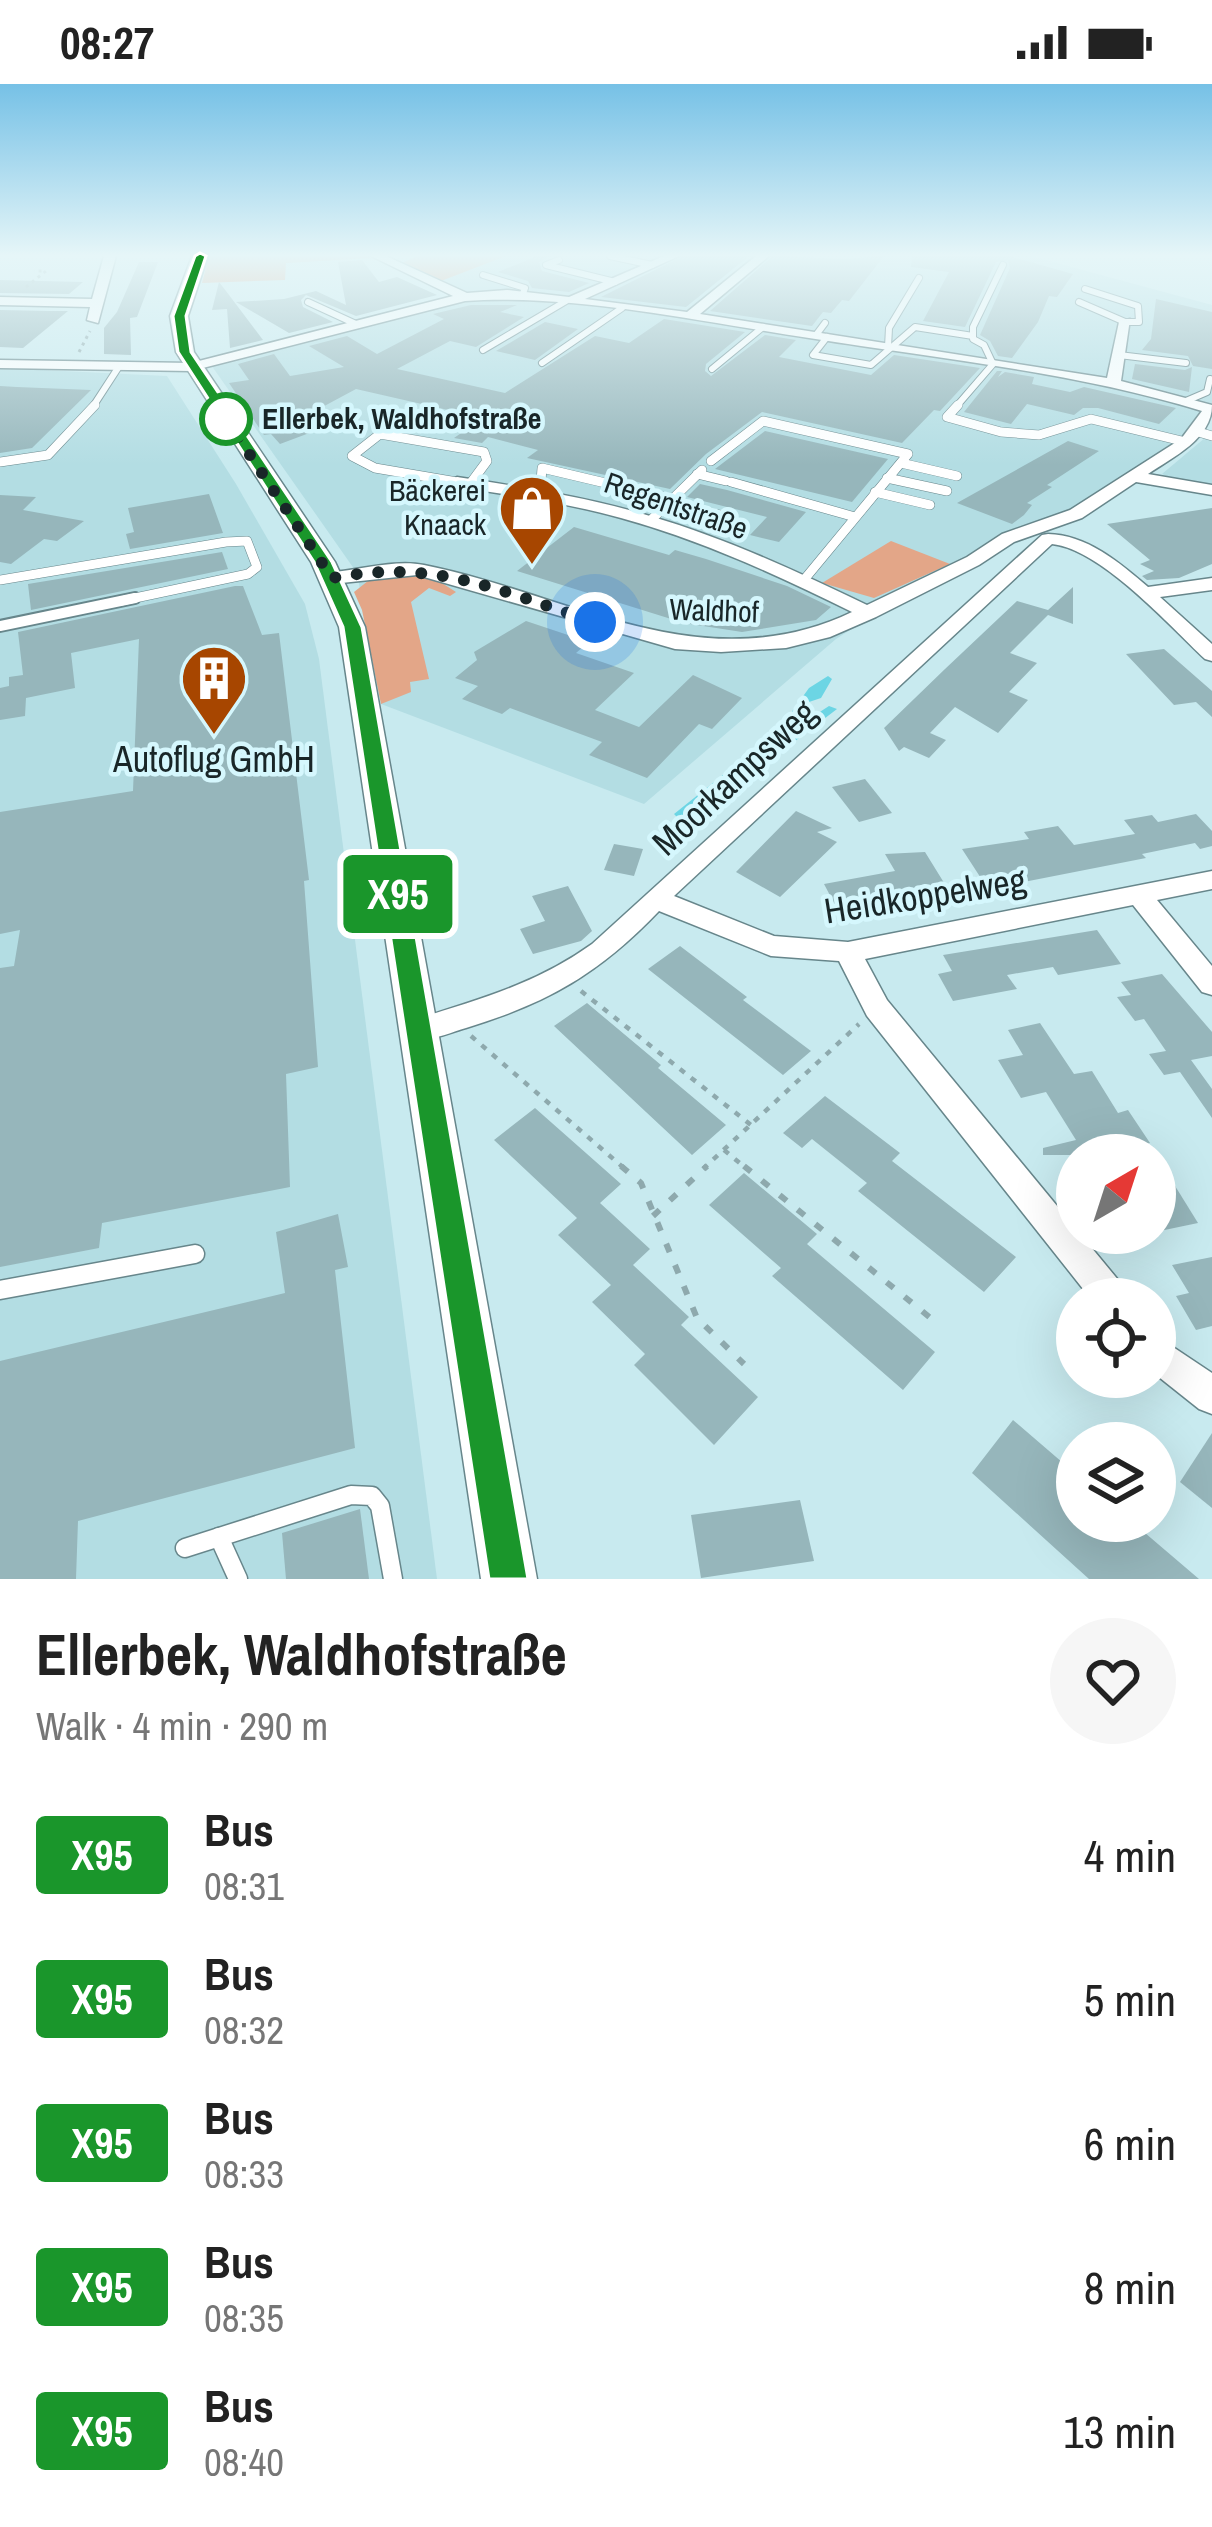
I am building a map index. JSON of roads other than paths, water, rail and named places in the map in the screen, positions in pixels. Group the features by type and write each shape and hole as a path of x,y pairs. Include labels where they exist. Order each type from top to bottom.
{"main road":[{"path":"179,326 191,367 332,578 352,627 437,1025 509,1579"}],"street":[{"path":"0,364 191,367 355,326"},
{"path":"755,326 823,332 1113,385 1211,409 1198,436 1135,477"},
{"path":"1113,385 1124,326"},
{"path":"1135,477 1212,490"},
{"name":"Waldhof","path":"332,578 396,569 443,573 628,633 722,646 786,642 823,633 869,613 973,561 1008,538 1076,514 1135,477"},
{"name":"Regentstraße","path":"464,483 540,494 650,521 803,581 869,613"},
{"name":"Moorkampsweg","path":"437,1025 567,980 616,941 655,899 1048,539 1070,539 1145,593"},
{"path":"1145,593 1212,584"},
{"path":"1145,593 1212,655"},
{"name":"Heidkoppelweg","path":"655,899 770,946 848,952 1212,880"},
{"path":"1139,895 1212,985"},
{"path":"848,952 877,1008 1095,1278"},
{"path":"1176,1368 1212,1396"}],"lane":[{"path":"483,350 525,326"},
{"path":"542,363 596,326"},
{"path":"888,347 890,326"},
{"path":"973,336 977,326"},
{"path":"712,369 764,327"},
{"path":"823,332 813,355 871,365 915,327 973,336 993,364 947,417 1012,434 1070,433 1091,419 1198,436"},
{"path":"1119,355 1186,363"},
{"path":"0,462 48,455 106,393 118,368"},
{"path":"1186,401 1207,392 1210,379"},
{"path":"711,461 763,421 908,454 803,581"},
{"path":"380,434 484,452 487,461 464,483 375,468 352,456 380,434"},
{"path":"901,464 957,476"},
{"path":"540,494 542,467 733,518"},
{"path":"650,521 699,472 855,517"},
{"path":"887,478 947,491"},
{"path":"875,492 930,505"},
{"path":"0,580 226,542 248,542 257,567 248,574 0,626"},
{"path":"0,1290 195,1254"},
{"path":"185,1548 351,1495 372,1496 380,1506 393,1579"},
{"path":"219,1537 238,1579"}],"water":[{"path":"828,676 832,679 821,698 806,703 801,711 812,717 829,706 837,709 697,816 680,820 674,814 778,731 809,688"}],"place":[{"name":"Ellerbek, Waldhofstraße","path":"226,419"},
{"name":"Bäckerei Knaack","path":"532,567"},
{"name":"Autoflug GmbH","path":"214,737"}]}
